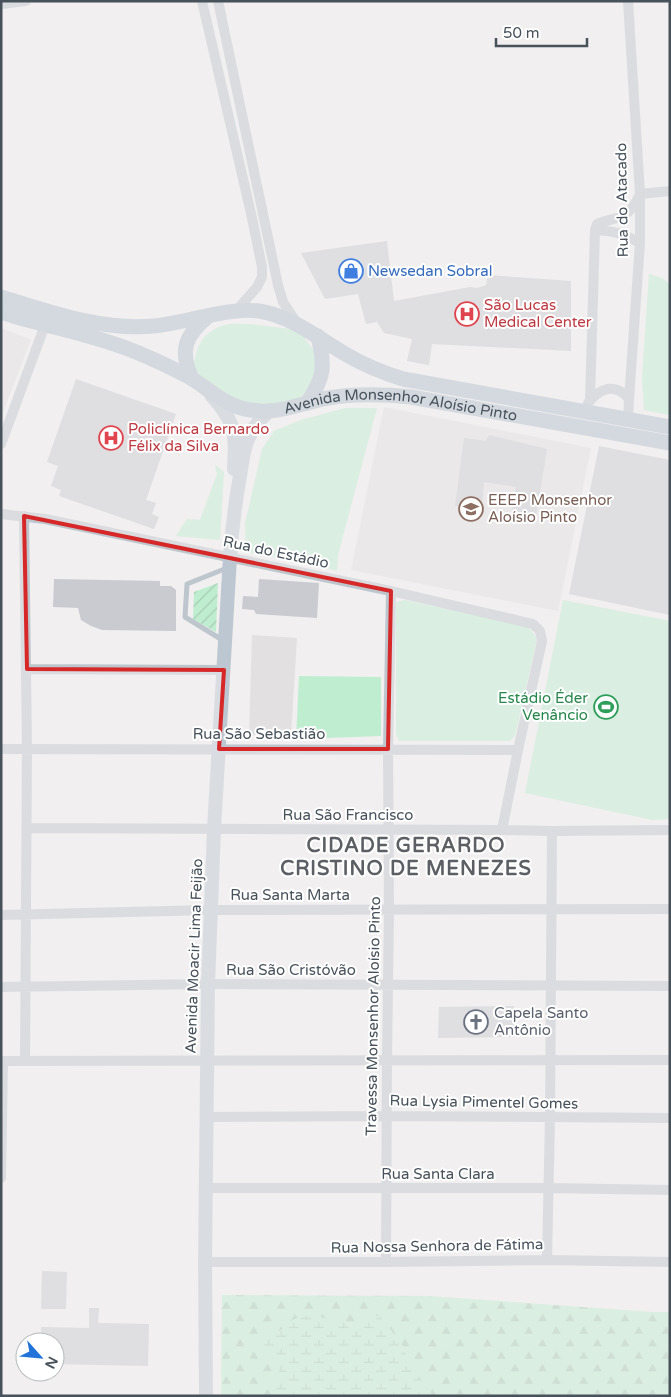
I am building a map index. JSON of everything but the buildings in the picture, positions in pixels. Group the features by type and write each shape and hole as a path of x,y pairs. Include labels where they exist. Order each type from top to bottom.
{"main road":[{"name":"Avenida Monsenhor Aloísio Pinto","path":"1,297 68,317 110,326 152,326 209,315 250,310 260,311 298,324 354,359 403,379 585,406 628,421 670,428"},
{"name":"Avenida Monsenhor Aloísio Pinto","path":"1,312 131,350 192,379 231,404 248,410 269,411 326,398 355,394 397,396 670,443"},
{"path":"192,379 186,362 185,351 188,338 196,326 209,315"},
{"path":"307,403 321,380 323,368 318,336"},
{"path":"208,391 224,409 231,422 235,436 233,517"},
{"path":"233,517 248,438 260,419 269,411"},
{"name":"Avenida Moacir Lima Feijão","path":"206,1396 205,1262 208,984 214,829 233,517"}],"street":[{"path":"1,4 26,1"},
{"path":"202,1 262,267 262,277 257,287 236,312"},
{"path":"218,1 278,285 283,302 298,324"},
{"name":"Rua do Atacado","path":"628,1 640,194 640,243 628,421"},
{"path":"585,406 594,230 597,224 602,221 619,218 627,213 633,207 640,194 670,191"},
{"path":"594,230 613,231 626,235 640,243"},
{"path":"1,444 45,325"},
{"path":"585,406 599,391 612,389 622,392 630,399"},
{"name":"Rua do Estádio","path":"1,514 45,519 230,562 391,592 533,624 540,631 542,641 518,750"},
{"path":"24,516 27,669 25,1060"},
{"name":"Travessa Monsenhor Aloísio Pinto","path":"386,1262 389,910 388,749 391,592"},
{"path":"27,669 224,670"},
{"name":"Rua São Sebastião","path":"1,749 518,750"},
{"path":"502,830 518,750"},
{"name":"Rua São Francisco","path":"27,828 670,830"},
{"path":"547,1260 552,831"},
{"name":"Rua Santa Marta","path":"1,915 211,910 670,909"},
{"name":"Rua São Cristóvão","path":"1,987 208,984 670,986"},
{"path":"1,1178 2,1061 670,1060"},
{"name":"Rua Lysia Pimentel Gomes","path":"207,1116 670,1118"},
{"name":"Rua Santa Clara","path":"206,1188 670,1190"},
{"name":"Rua Nossa Senhora de Fátima","path":"205,1262 547,1260 670,1262"}],"lane":[{"path":"225,642 185,617 187,584 230,562"}],"highlighted area":[{"path":"24,516 391,591 388,749 219,749 224,670 27,669"}],"shaded area":[{"path":"1,328 31,340 1,417"},
{"name":"EEEP Monsenhor Aloísio Pinto","path":"384,407 591,448 558,611 351,570"},
{"path":"252,635 297,638 291,736 249,735"}],"green space":[{"path":"649,274 662,278 670,284 670,415 644,410 642,378"},
{"path":"249,324 290,329 303,336 315,352 315,377 307,392 296,400 267,406 249,404 230,396 201,377 194,367 199,346 206,335 225,325"},
{"path":"345,408 377,408 338,555 337,571 302,561 246,552 245,523 262,449 274,431 301,420"},
{"path":"215,465 224,472 220,540 176,536 187,519 200,520 217,474"},
{"path":"218,583 216,632 193,619 194,592"},
{"path":"405,600 528,626 537,639 515,736 509,741 399,741 396,734 396,602"},
{"name":"Estádio Éder Venâncio","path":"563,600 670,621 670,819 653,820 525,793"},
{"path":"299,676 381,677 381,736 296,739"},
{"path":"222,1295 429,1296 670,1312 670,1396 221,1396"},
{"path":"317,1315 328,1320 365,1323 379,1315 404,1347 408,1364 433,1396 273,1396 279,1379 278,1366 259,1342 268,1333 280,1331 297,1318"}],"place":[{"name":"Newsedan Sobral","path":"351,271"},
{"name":"São Lucas Medical Center","path":"467,314"},
{"name":"Policlínica Bernardo Félix da Silva","path":"111,438"},
{"name":"EEEP Monsenhor Aloísio Pinto","path":"471,509"},
{"name":"Estádio Éder Venâncio","path":"606,707"},
{"name":"Capela Santo Antônio","path":"476,1022"}],"district":[{"name":"CIDADE GERARDO CRISTINO DE MENEZES","path":"406,858"}]}
